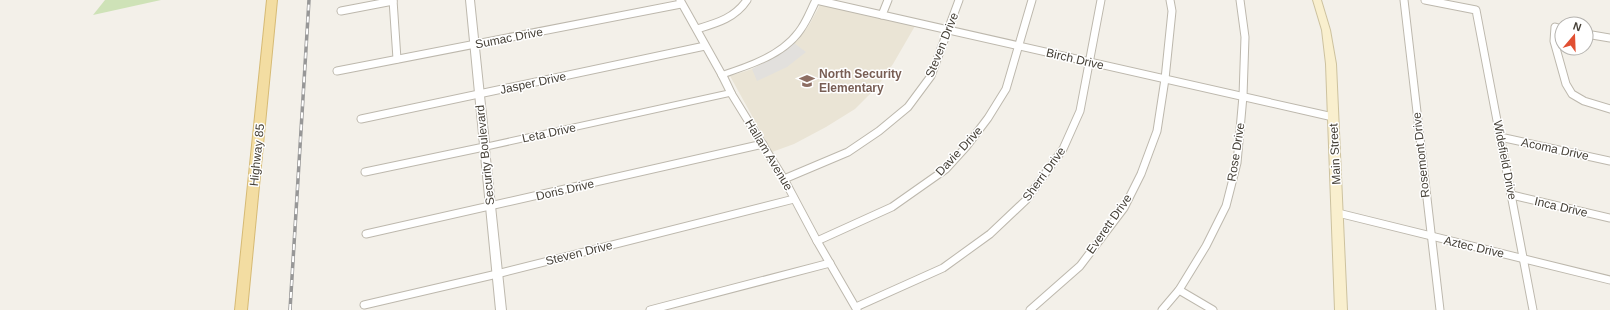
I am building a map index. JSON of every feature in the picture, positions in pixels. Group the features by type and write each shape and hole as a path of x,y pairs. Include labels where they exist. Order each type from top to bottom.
{"main road":[{"name":"Highway 85","path":"240,310 272,0"},
{"name":"Main Street","path":"1317,0 1329,42 1338,213 1341,310"}],"street":[{"name":"Security Boulevard","path":"471,0 474,45 501,310"},
{"path":"697,29 726,20 743,8 747,0"},
{"path":"722,75 764,58 788,42 803,26 816,0"},
{"name":"Birch Drive","path":"816,0 1333,117"},
{"path":"882,15 888,0"},
{"name":"Steven Drive","path":"784,179 848,152 879,131 908,107 931,76 959,0"},
{"name":"Davie Drive","path":"817,241 892,207 946,169 966,147 988,118 1006,89 1032,0"},
{"name":"Sherri Drive","path":"857,309 943,268 990,234 1026,200 1063,149 1080,111 1101,0"},
{"name":"Everett Drive","path":"1030,310 1080,266 1124,208 1141,174 1157,131 1165,79 1172,11 1170,0"},
{"name":"Rose Drive","path":"1162,310 1179,290 1206,246 1226,206 1237,163 1243,96 1245,37 1240,0"},
{"name":"Rosemont Drive","path":"1404,0 1430,236 1440,310"},
{"name":"Widefield Drive","path":"1425,0 1476,10 1533,310"},
{"path":"341,12 393,1 397,59"},
{"name":"Hallam Avenue","path":"680,2 697,29 704,46 731,93 784,179 817,241 857,309"},
{"name":"Sumac Drive","path":"337,71 474,45 680,2"},
{"path":"1594,35 1610,38"},
{"name":"Jasper Drive","path":"361,119 704,46"},
{"path":"1558,56 1566,84 1572,94 1584,101 1610,109"},
{"name":"Leta Drive","path":"365,172 731,93"},
{"name":"Acoma Drive","path":"1500,137 1610,161"},
{"name":"Doris Drive","path":"366,234 763,144"},
{"name":"Inca Drive","path":"1512,195 1610,218"},
{"name":"Steven Drive","path":"364,305 497,274 794,199"},
{"name":"Aztec Drive","path":"1338,213 1610,280"},
{"path":"650,310 830,263"},
{"path":"1179,290 1213,310"}],"shaded area":[{"name":"North Security Elementary","path":"820,5 915,26 893,64 877,87 855,109 794,144 772,152 730,76 752,69 773,58 799,39"},
{"path":"794,43 806,52 787,67 757,81 752,69 773,58"}],"green space":[{"path":"105,0 161,0 93,15"}],"railway":[{"path":"290,310 309,0"}],"place":[{"name":"North Security Elementary","path":"807,81"}]}
